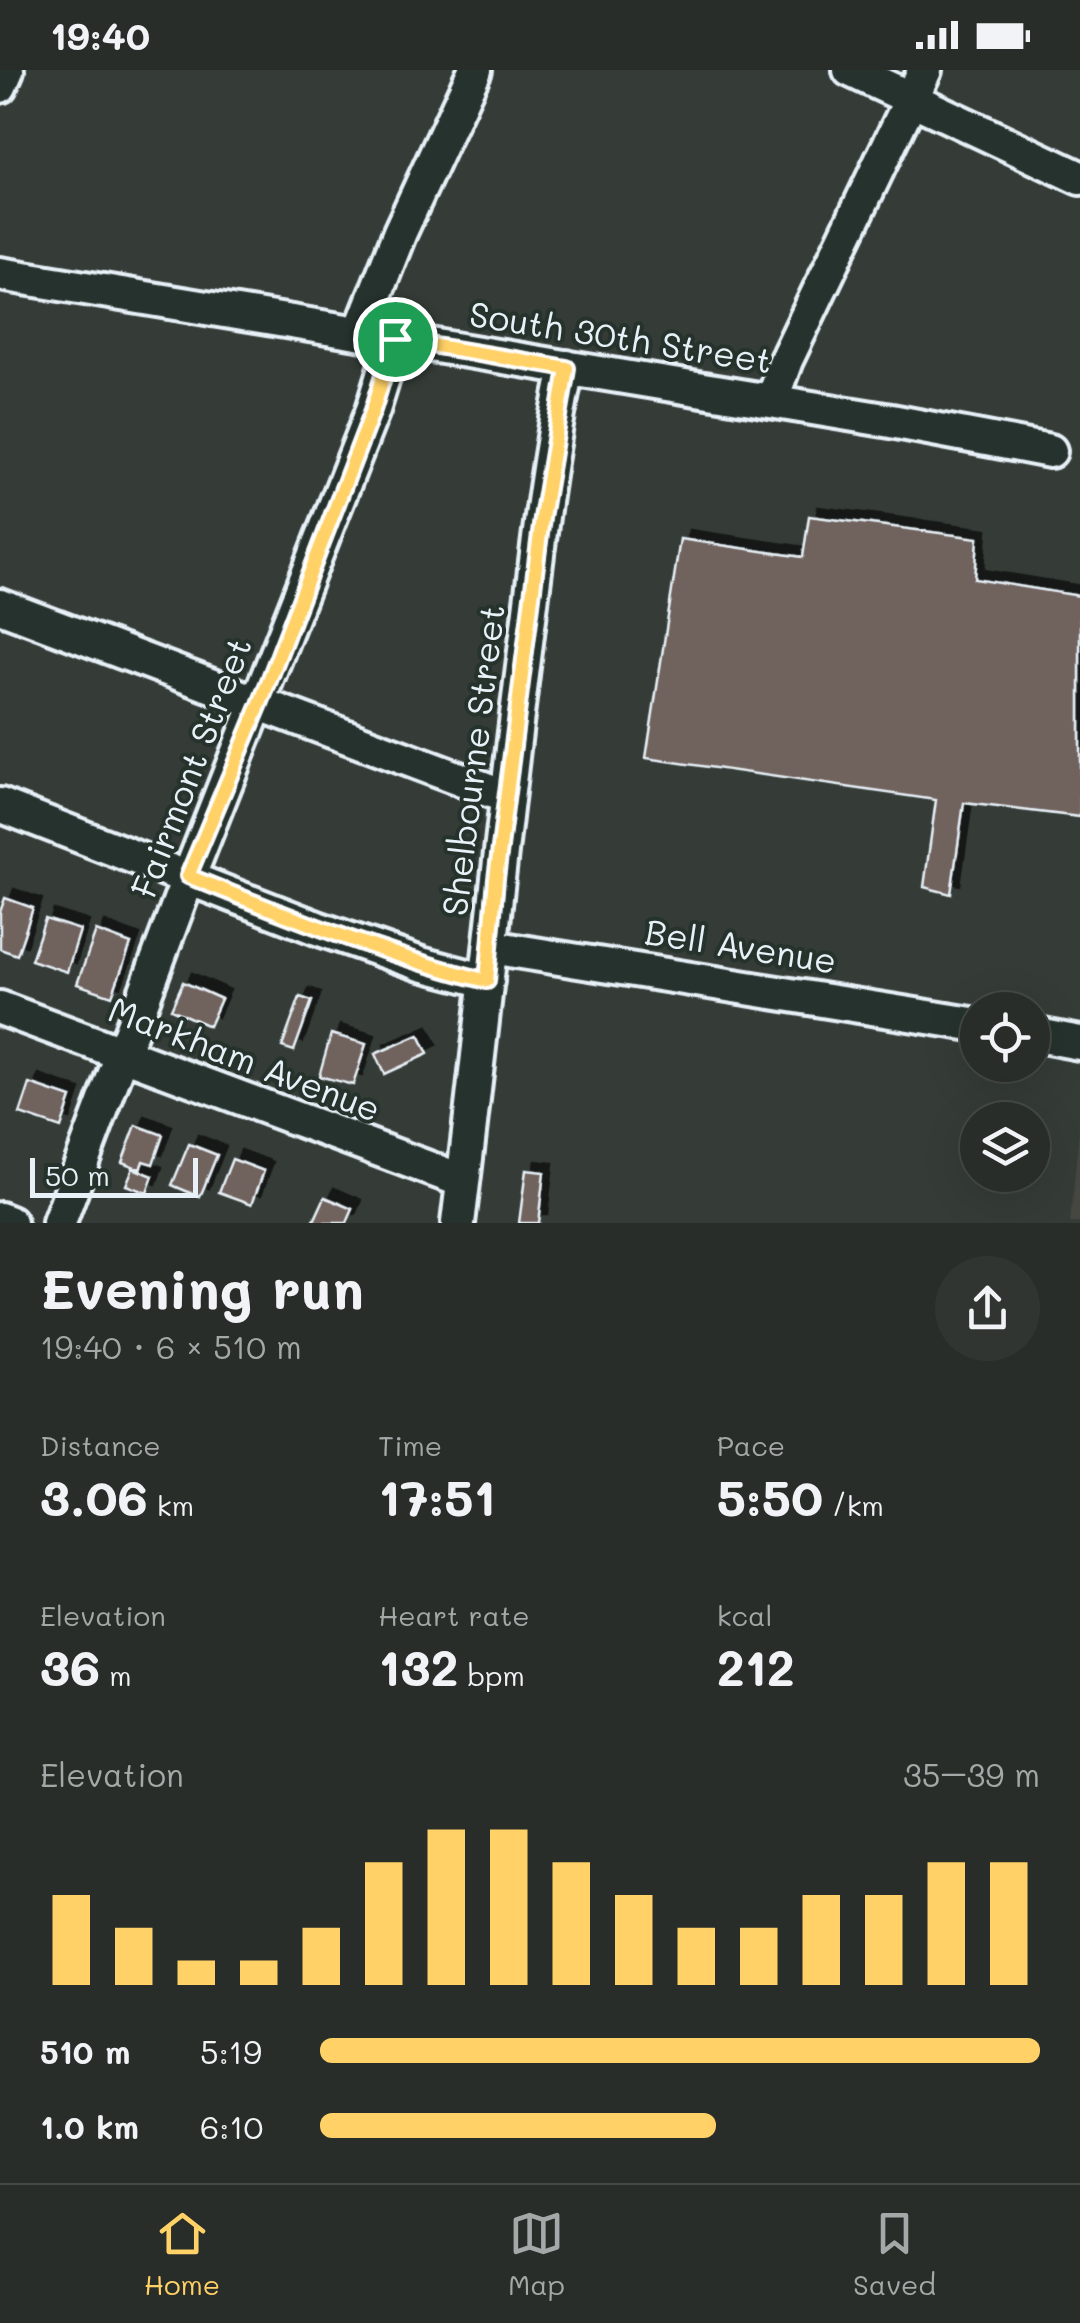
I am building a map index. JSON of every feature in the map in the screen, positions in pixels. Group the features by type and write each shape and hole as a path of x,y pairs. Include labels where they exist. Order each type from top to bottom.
{"street":[{"path":"0,86 7,70"},
{"path":"360,333 400,232 475,70"},
{"path":"850,70 919,84 1080,178"},
{"path":"770,402 784,365 919,84"},
{"name":"South 30th Street","path":"0,274 1050,451"},
{"name":"Fairmont Street","path":"59,1223 188,876 260,704 373,410 395,339"},
{"name":"Shelbourne Street","path":"458,1223 542,518 567,368"},
{"path":"0,606 507,797"},
{"path":"0,805 317,928 421,964 487,981"},
{"name":"Bell Avenue","path":"490,947 960,1022"},
{"name":"Markham Avenue","path":"0,1008 463,1181"},
{"path":"1050,1037 1080,1043"},
{"path":"0,1219 10,1223"}],"shaded area":[{"path":"1080,1121 1080,1223 1070,1223"}],"building":[{"path":"809,516 978,538 975,579 1080,596 1080,817 964,803 951,894 924,887 936,800 646,758 680,539 803,557"},
{"path":"5,898 33,908 17,955 0,949 0,912"},
{"path":"45,919 80,930 67,972 31,960"},
{"path":"96,931 131,944 112,996 77,984"},
{"path":"183,982 221,999 209,1026 171,1009"},
{"path":"300,997 312,1001 294,1051 282,1047"},
{"path":"331,1034 366,1044 353,1085 319,1076"},
{"path":"419,1035 428,1054 384,1074 375,1054"},
{"path":"30,1084 71,1098 61,1128 20,1114"},
{"path":"136,1125 163,1135 153,1164 143,1161 140,1169 122,1162"},
{"path":"189,1144 217,1155 200,1197 172,1185"},
{"path":"232,1159 264,1171 252,1204 219,1192"},
{"path":"133,1168 153,1176 147,1193 126,1185"},
{"path":"526,1170 544,1172 538,1223 519,1223"},
{"path":"325,1197 353,1209 347,1223 313,1223"}],"route":[{"path":"395,339 567,368 542,518 496,879 487,981 421,964 317,928 188,876 260,704 373,410 395,339"}]}
